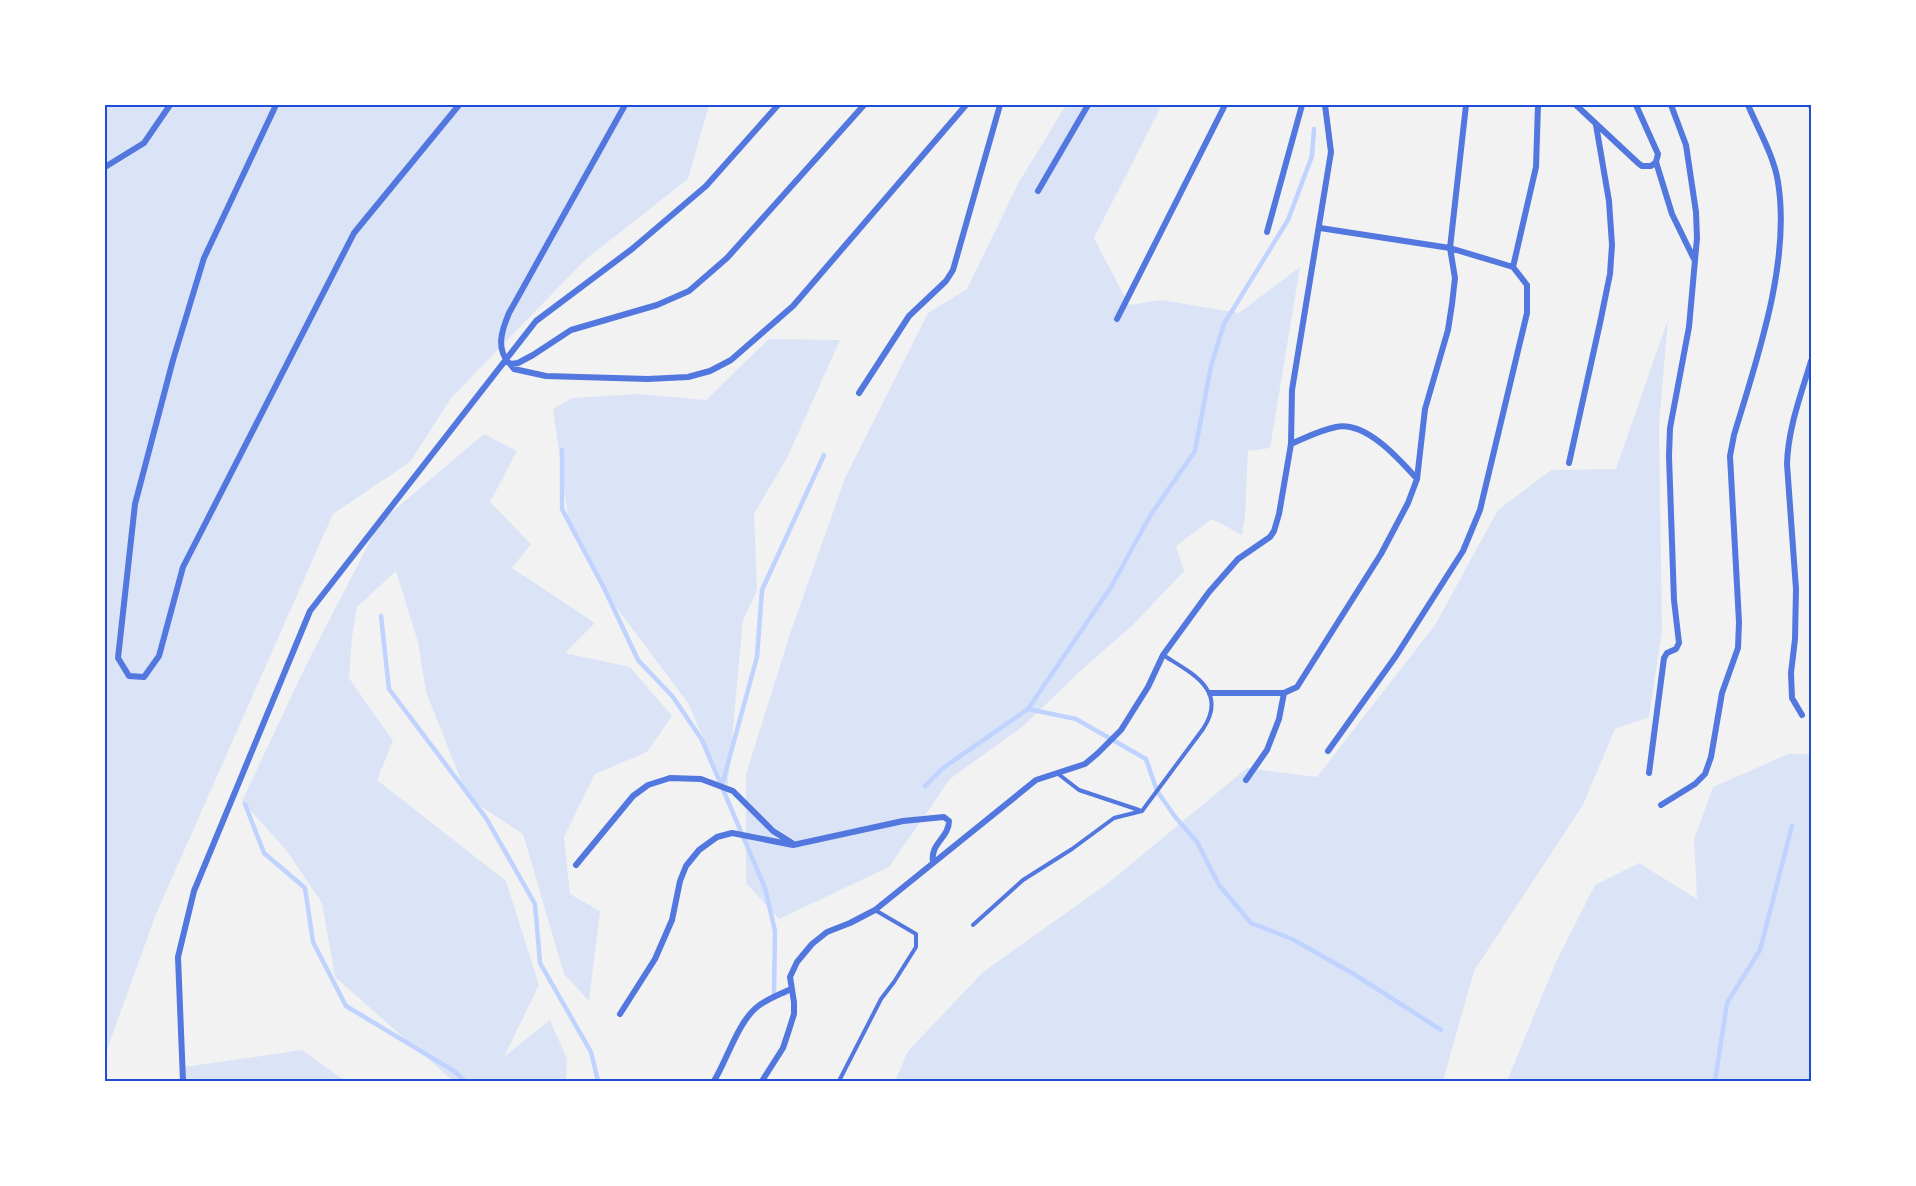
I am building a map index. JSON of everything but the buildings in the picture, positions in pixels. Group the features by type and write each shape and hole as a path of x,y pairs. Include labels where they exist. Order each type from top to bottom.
{"street":[{"path":"105,167 144,143 170,105"},
{"path":"276,105 204,258 173,360 135,504 118,658 129,676 144,677 159,656 183,567 354,233 459,105"},
{"path":"625,105 509,313 503,329 502,355 514,369 546,376 648,379 687,377 710,371 731,360 793,306 966,105"},
{"path":"183,1081 178,957 194,891 310,611 507,362 536,321 632,249 706,186 778,105"},
{"path":"507,362 518,363 571,330 674,299 699,284 734,250 864,105"},
{"path":"859,393 909,316 946,281 953,270 1000,105"},
{"path":"1038,191 1088,105"},
{"path":"1117,319 1225,105"},
{"path":"1267,232 1302,105"},
{"path":"762,1081 783,1048 794,1014 790,976 797,962 812,944 827,932 875,910 1036,780 1085,765 1121,730 1148,687 1163,655 1209,592 1238,560 1270,537 1274,531 1280,514 1291,444 1292,390 1331,152 1325,105"},
{"path":"1210,693 1284,693 1297,687 1381,554 1408,502 1417,479 1425,409 1448,330 1452,304 1455,278 1450,248 1466,105"},
{"path":"1513,267 1536,167 1538,105"},
{"path":"1576,105 1642,166 1651,166 1656,162"},
{"path":"1636,105 1657,150 1656,162 1672,214 1695,261"},
{"path":"1649,773 1664,658 1667,653 1676,649 1679,642 1674,600 1670,428 1689,327 1695,261 1696,212 1686,145 1671,105"},
{"path":"1661,805 1695,784 1705,774 1711,757 1722,693 1738,648 1739,622 1730,456 1774,289 1780,246 1778,180 1748,105"},
{"path":"1569,463 1610,274 1612,245 1609,201 1596,125"},
{"path":"1320,228 1450,248 1513,267 1527,285 1527,314 1480,510 1463,551 1396,656 1328,751"},
{"path":"1802,715 1792,698 1791,673 1795,639 1796,589 1787,464 1792,424 1811,360"},
{"path":"1291,444 1338,426 1359,429 1395,455 1417,479"},
{"path":"1246,780 1267,750 1279,719 1284,693"},
{"path":"576,865 633,796 648,785 670,778 701,779 733,791 773,831 795,845"},
{"path":"620,1014 655,959 672,920 680,881 687,866 699,850 717,837 732,833 795,845 903,821 944,817 949,821 949,828 933,849 933,862"},
{"path":"714,1081 755,1008 791,989"}],"lane":[{"path":"973,925 1023,880 1072,849 1107,822 1142,811 1209,720 1210,693 1199,678 1163,655"},
{"path":"1056,773 1079,790 1142,811"},
{"path":"838,1081 880,999 894,982 916,947 916,934 875,910"}],"shaded area":[{"path":"105,105 709,105 688,179 586,259 451,398 410,462 333,514 156,914 105,1055"},
{"path":"1066,105 1162,105 1094,238 1129,305 1162,300 1239,313 1300,267 1270,448 1248,451 1242,535 1212,519 1176,546 1184,571 1132,626 1022,727 950,779 889,867 779,919 746,883 746,774 790,634 845,478 928,313 967,289 1019,182"},
{"path":"1668,319 1659,425 1662,631 1649,717 1615,729 1583,805 1474,971 1443,1081 895,1081 908,1051 983,972 1107,884 1247,768 1317,777 1435,625 1498,510 1551,470 1616,469"},
{"path":"769,339 840,340 788,456 754,514 757,590 743,620 727,793 688,703 616,607 570,530 553,409 572,398 637,394 706,400"},
{"path":"484,434 517,451 490,502 531,544 512,568 595,623 565,653 630,667 672,716 647,752 595,774 564,837 570,894 600,911 589,1001 564,974 523,834 468,798 426,692 418,642 396,571 357,607 349,678 393,741 377,780 506,881 539,985 504,1057 550,1020 567,1059 566,1081 453,1081 335,977 322,903 286,850 242,801 308,661 380,522"},
{"path":"1788,754 1811,754 1811,1081 1507,1081 1556,962 1595,885 1639,863 1697,899 1694,839 1713,787"},
{"path":"302,1050 341,1078 357,1081 180,1081 184,1067"}],"waterway":[{"path":"925,786 943,768 1028,709 1111,587 1150,516 1195,451 1211,366 1224,324 1288,220 1312,156 1314,129"},
{"path":"562,450 562,509 605,590 638,660 673,697 702,740 765,888 775,931 774,994"},
{"path":"722,785 757,657 762,590 824,455"},
{"path":"381,616 389,689 486,818 535,904 540,963 591,1052 598,1081"},
{"path":"1028,709 1076,719 1146,759 1157,791 1197,842 1219,885 1251,923 1292,939 1354,974 1441,1030"},
{"path":"245,804 264,853 305,888 313,942 346,1006 454,1071 465,1081"},
{"path":"1715,1081 1727,1003 1760,950 1792,826"}]}
